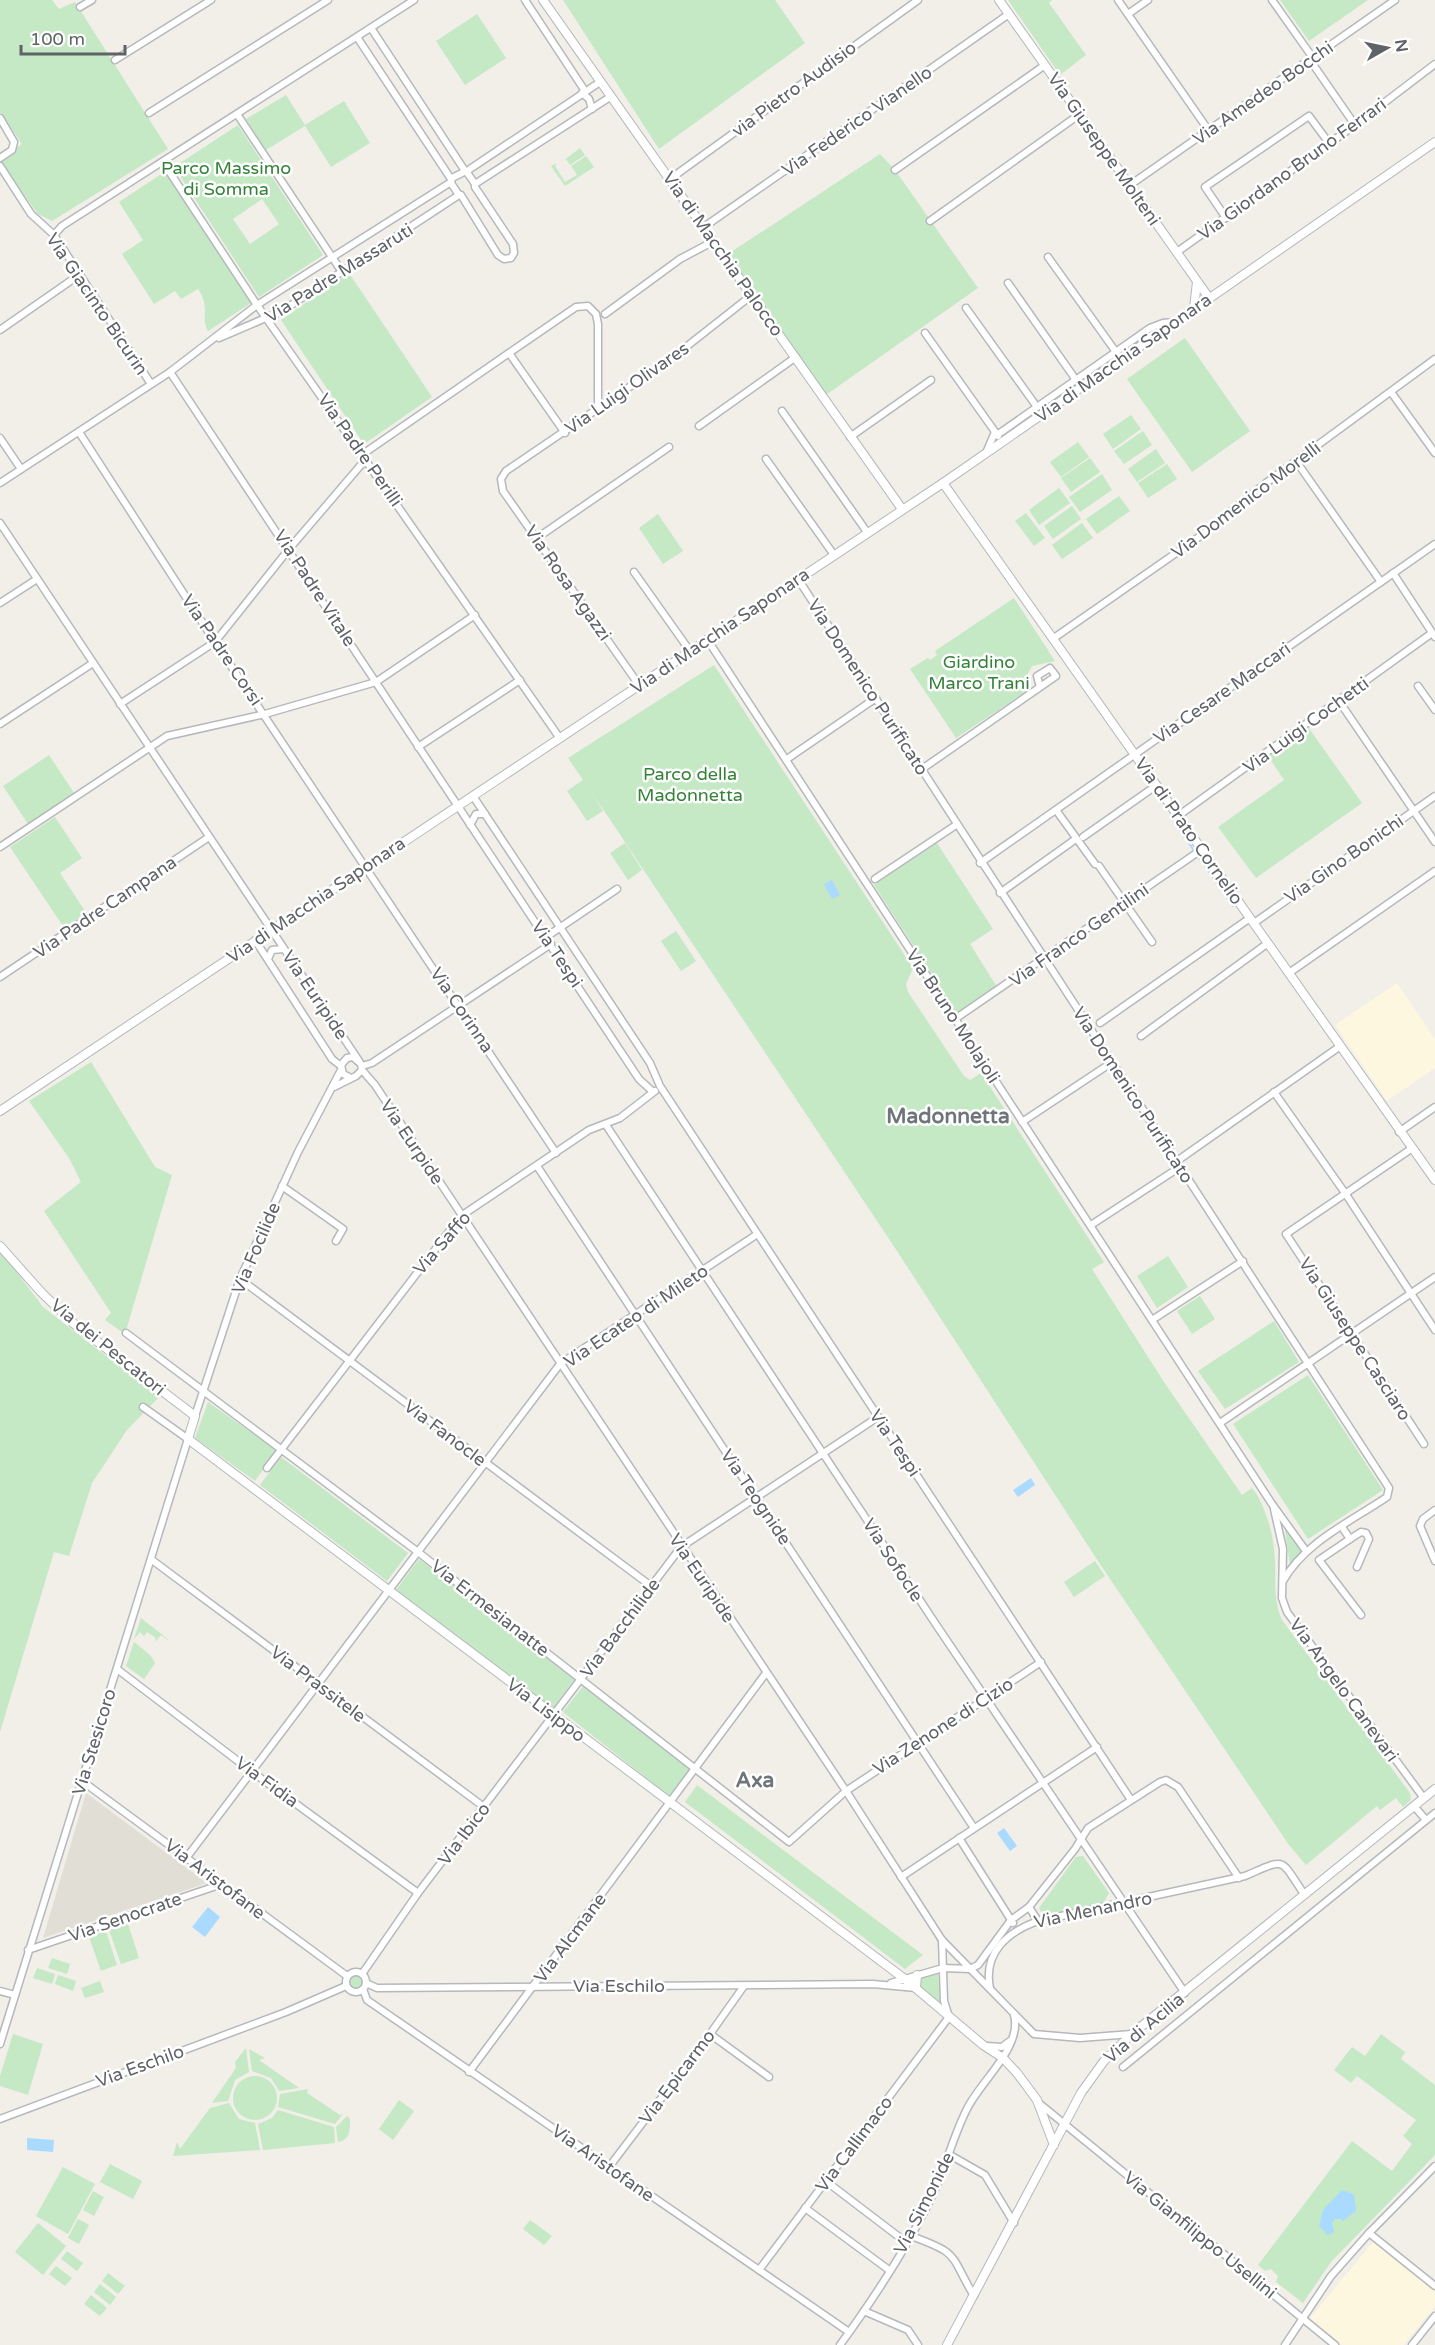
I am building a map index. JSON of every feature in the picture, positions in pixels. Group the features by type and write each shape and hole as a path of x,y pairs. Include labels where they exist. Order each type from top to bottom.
{"street":[{"path":"80,7 92,0"},
{"path":"115,60 211,0"},
{"path":"149,113 328,0"},
{"path":"54,235 62,226 414,0"},
{"path":"525,0 589,99 592,110"},
{"name":"Via di Macchia Palocco","path":"543,0 902,508"},
{"name":"via Pietro Audisio","path":"670,179 918,0"},
{"name":"Via Giuseppe Molteni","path":"999,0 1209,298"},
{"path":"1118,0 1209,130"},
{"path":"1128,14 1148,0"},
{"path":"1272,0 1355,124"},
{"name":"Via Amedeo Bocchi","path":"1130,185 1395,0"},
{"name":"Via Federico Vianello","path":"704,227 1009,14"},
{"path":"357,37 462,195 498,255 504,259 511,258 515,250 513,243 371,28"},
{"name":"Via Giordano Bruno Ferrari","path":"1177,252 1435,64"},
{"path":"895,170 1045,65"},
{"name":"Via Padre Massaruti","path":"0,483 170,372 257,305 466,172 600,82"},
{"name":"Via Padre Massaruti","path":"213,340 267,319 462,195 610,97"},
{"path":"237,114 342,272"},
{"path":"930,221 1080,114"},
{"path":"1226,218 1205,188 1309,116 1329,143"},
{"path":"0,118 14,142 12,150 0,158"},
{"name":"Via di Macchia Saponara","path":"0,1111 902,508 943,483 986,453 998,436 1174,322 1435,142"},
{"name":"Via Padre Perilli","path":"163,162 257,305 365,456 559,738"},
{"name":"Via Giacinto Bicurin","path":"0,166 31,214 54,235 151,384"},
{"path":"605,314 680,260 714,241"},
{"path":"1048,257 1116,352"},
{"path":"0,330 79,275"},
{"path":"1194,308 1197,280"},
{"path":"1008,284 1076,380"},
{"name":"Via Luigi Olivares","path":"501,479 506,471 672,358 752,295"},
{"path":"120,704 214,642 365,456 576,307 588,306 596,314 598,404"},
{"path":"966,308 1037,407"},
{"path":"986,453 998,436 1037,407 1154,326 1174,322"},
{"path":"925,333 998,436"},
{"path":"509,353 565,433"},
{"path":"699,426 796,357"},
{"name":"Via Domenico Morelli","path":"1054,638 1199,537 1296,461 1435,359"},
{"name":"Via Padre Vitale","path":"170,372 289,549 457,807"},
{"path":"850,437 931,380"},
{"path":"1391,392 1435,453"},
{"path":"782,411 867,532"},
{"name":"Via Padre Corsi","path":"79,432 214,642 265,714 366,867"},
{"path":"0,438 21,469"},
{"path":"537,538 669,447"},
{"path":"766,459 834,555"},
{"path":"1296,461 1381,582"},
{"name":"Via Rosa Agazzi","path":"501,479 503,491 639,685"},
{"name":"Via di Prato Cornelio","path":"943,483 1435,1180"},
{"name":"Via Euripide","path":"0,523 361,1066"},
{"name":"Via Cesare Maccari","path":"980,863 1435,544"},
{"path":"634,572 690,651"},
{"name":"Via Luigi Cochetti","path":"1178,816 1434,635 1393,573"},
{"path":"0,603 37,579"},
{"name":"Via Domenico Purificato","path":"798,579 922,769 980,863 1243,1261 1389,1491 1387,1497 1306,1551 1292,1565 1282,1581"},
{"path":"0,847 165,737 178,732 265,714 376,682 475,615"},
{"name":"Via Bruno Molajoli","path":"707,639 1220,1423"},
{"path":"0,724 93,663"},
{"path":"418,747 519,680"},
{"path":"1418,686 1435,710"},
{"path":"922,769 1040,687"},
{"path":"787,759 876,698"},
{"path":"1339,701 1435,842"},
{"path":"1083,837 1156,785"},
{"name":"Via Tespi","path":"473,796 650,1064 660,1086 756,1235 1131,1800"},
{"name":"Via Gino Bonichi","path":"1100,1023 1435,796"},
{"name":"Via Tespi","path":"457,807 556,951 639,1079 653,1092"},
{"path":"1056,810 1152,942"},
{"path":"470,825 476,814 485,814"},
{"path":"875,879 956,825"},
{"name":"Via Padre Campana","path":"0,977 209,837"},
{"path":"1000,893 1073,841"},
{"name":"Via Franco Gentilini","path":"955,1019 1126,904 1201,850"},
{"name":"Via Corinna","path":"366,867 556,1153"},
{"path":"1289,973 1435,871"},
{"path":"546,937 618,889"},
{"name":"Via Euripide","path":"255,940 332,1059 349,1077"},
{"path":"556,951 569,943"},
{"path":"1141,1036 1268,943"},
{"path":"341,1068 347,1058 361,1066 372,1063 551,944"},
{"path":"268,959 272,950 284,949"},
{"path":"1090,1225 1339,1047"},
{"path":"1022,1122 1111,1063"},
{"path":"333,1087 349,1077 356,1076 361,1066"},
{"name":"Via Eurpide","path":"361,1066 461,1216"},
{"name":"Via Focilide","path":"195,1416 240,1279 282,1186 341,1068"},
{"path":"653,1092 660,1086"},
{"name":"Via Saffo","path":"267,1468 461,1216 589,1130 620,1118 653,1092"},
{"path":"1274,1092 1345,1193 1435,1330"},
{"path":"1399,1132 1435,1107"},
{"name":"Via Sofocle","path":"606,1125 822,1453 1185,1994"},
{"path":"1345,1193 1411,1149"},
{"name":"Via Teognide","path":"537,1166 974,1828"},
{"path":"282,1186 343,1229 336,1241"},
{"name":"Via Giuseppe Casciaro","path":"1345,1193 1286,1233 1424,1444"},
{"name":"Via Euripide","path":"461,1216 846,1791 942,1940 990,1989"},
{"name":"Via Ecateo di Mileto","path":"187,1857 560,1364 756,1235"},
{"name":"Via dei Pescatori","path":"0,1246 41,1292 78,1327 195,1416"},
{"path":"1152,1320 1243,1261"},
{"path":"1220,1423 1309,1365 1435,1277"},
{"name":"Via Fanocle","path":"240,1279 651,1586"},
{"name":"Via Ermesianatte","path":"126,1333 418,1552 789,1842 846,1791"},
{"path":"143,1407 188,1438"},
{"name":"Via Stesicoro","path":"0,2044 195,1416"},
{"name":"Via Bacchilide","path":"568,1695 681,1547 878,1417"},
{"name":"Via Angelo Canevari","path":"1220,1423 1272,1504 1306,1551"},
{"name":"Via Lisippo","path":"188,1438 906,1980 983,2045 1003,2058 1036,2100 1054,2145"},
{"name":"Via Angelo Canevari","path":"1272,1504 1283,1549 1284,1604 1292,1621 1431,1794"},
{"path":"1435,1510 1423,1519 1420,1529 1435,1560"},
{"path":"1342,1527 1350,1539"},
{"path":"1357,1567 1370,1539 1366,1533 1361,1532 1319,1560 1361,1615"},
{"name":"Via Prassitele","path":"152,1560 484,1807"},
{"name":"Via Zenone di Cizio","path":"846,1791 918,1741 1041,1662"},
{"name":"Via Fidia","path":"117,1669 251,1771 418,1893"},
{"name":"Via Alcmane","path":"469,2072 766,1673"},
{"name":"Via Ibico","path":"362,1974 418,1893 568,1695"},
{"path":"901,1877 1097,1747"},
{"path":"873,1984 906,1980 943,1968 970,1969 984,1958 1011,1920 1029,1907 1075,1850 1080,1838 1088,1828 1166,1780 1178,1787 1239,1878"},
{"name":"Via Aristofane","path":"82,1781 347,1976"},
{"name":"Via di Acilia","path":"947,2345 1064,2126 1097,2070 1132,2034 1185,1994 1304,1894 1431,1794"},
{"path":"1414,1806 1426,1820"},
{"path":"1123,2067 1435,1813"},
{"path":"959,1838 1017,1928"},
{"name":"Via Menandro","path":"990,1989 987,1967 1010,1933 1017,1928 1038,1921 1239,1878 1281,1862 1304,1894"},
{"name":"Via Senocrate","path":"28,1950 222,1884"},
{"path":"1029,1907 1038,1921"},
{"path":"942,1940 944,2001 949,2017"},
{"path":"354,1972 362,1974 365,1986 356,1993 346,1986 347,1976 354,1972"},
{"path":"873,1984 916,1988 917,1975"},
{"name":"Via Eschilo","path":"365,1986 376,1988 873,1984"},
{"name":"Via Eschilo","path":"0,2119 305,2005 346,1986"},
{"name":"Via Aristofane","path":"365,1986 367,2000 849,2332"},
{"name":"Via Epicarmo","path":"609,2167 744,1986"},
{"path":"990,1989 1034,2034 1040,2036 1080,2038 1132,2034"},
{"path":"0,1990 15,1995"},
{"name":"Via Simonide","path":"840,2345 909,2239 950,2155 969,2105 1003,2058 1016,2027 1013,2012"},
{"name":"Via Callimaco","path":"759,2270 949,2017"},
{"path":"710,2034 769,2077"},
{"path":"983,2045 1002,2047 1010,2041"},
{"name":"Via Gianfilippo Usellini","path":"1036,2100 1064,2126 1335,2345"},
{"path":"950,2155 985,2175 1014,2223"},
{"path":"1285,2345 1332,2276 1435,2166"},
{"path":"827,2182 909,2239 944,2248 953,2256 974,2296"},
{"path":"806,2208 889,2270"},
{"path":"1369,2234 1435,2286"},
{"path":"864,2311 908,2330 918,2345"},
{"path":"1412,2345 1435,2316"}],"shaded area":[{"path":"1397,983 1435,1039 1435,1068 1387,1101 1335,1025"},
{"path":"86,1793 207,1883 43,1938"},
{"path":"1373,2242 1435,2292 1435,2306 1404,2345 1342,2345 1310,2318"}],"green space":[{"path":"0,0 52,0 59,9 75,2 168,149 52,221 38,214 2,164 1,159 22,144 0,112"},
{"path":"563,0 775,0 805,43 659,149"},
{"path":"1008,0 1052,0 1049,3 1086,55 1060,75"},
{"path":"1280,0 1368,0 1309,41"},
{"path":"477,14 506,58 465,85 436,41"},
{"path":"286,95 305,125 344,101 370,143 331,167 305,126 266,150 246,119"},
{"name":"Parco Massimo di Somma","path":"238,125 323,255 259,297 174,167","holes":["262,199 279,224 250,244 233,219"]},
{"path":"580,148 585,155 570,165 566,159 563,161"},
{"path":"880,154 895,170 978,288 823,397 725,256"},
{"path":"586,156 594,167 565,186 551,166 557,163 555,166 565,182 577,175 571,166"},
{"path":"166,171 251,303 208,331 204,302 198,289 181,299 175,291 154,304 122,254 143,240 119,202"},
{"path":"349,273 432,397 364,444 281,320"},
{"path":"1185,338 1250,431 1192,472 1127,379"},
{"path":"1131,415 1141,429 1113,449 1103,434"},
{"path":"1143,431 1152,445 1124,464 1114,451"},
{"path":"1078,442 1089,457 1061,477 1050,462"},
{"path":"1156,449 1165,463 1137,482 1128,469"},
{"path":"1090,458 1100,472 1071,492 1061,478"},
{"path":"1167,464 1177,479 1148,498 1138,483"},
{"path":"1102,474 1112,490 1080,512 1069,497"},
{"path":"1059,488 1070,503 1039,525 1029,510"},
{"path":"1119,496 1130,511 1097,534 1086,519"},
{"path":"1072,506 1081,519 1053,539 1044,526"},
{"path":"1026,513 1045,538 1034,546 1015,521"},
{"path":"658,514 683,551 663,564 639,528"},
{"path":"1082,523 1093,538 1062,559 1052,545"},
{"name":"Giardino Marco Trani","path":"1014,598 1055,661 1032,666 1026,677 1030,689 956,738 910,669 928,658 930,660 937,655 935,651"},
{"name":"Parco della Madonnetta","path":"714,665 913,968 906,984 908,992 964,1076 970,1080 981,1073 1104,1262 1092,1269 1164,1382 1242,1495 1252,1488 1256,1493 1272,1534 1276,1598 1282,1620 1410,1793 1411,1800 1403,1807 1396,1798 1380,1810 1377,1806 1306,1865 1289,1845 1096,1558 897,1251 609,818 591,792 603,811 587,821 567,791 583,780 568,758"},
{"path":"1308,727 1362,803 1256,878 1218,827 1284,780 1268,756"},
{"path":"49,755 74,793 28,824 3,786"},
{"path":"55,817 82,858 60,873 87,914 65,929 10,847"},
{"path":"625,843 642,870 628,880 610,853"},
{"path":"937,843 993,929 970,944 997,987 957,1013 874,885"},
{"path":"676,931 696,961 681,971 661,941"},
{"path":"91,1062 155,1167 172,1175 125,1334 105,1320 111,1313 44,1211 81,1182 69,1158 29,1101"},
{"path":"0,1250 43,1307 159,1397 127,1430 92,1483 69,1556 54,1552 0,1732"},
{"path":"1168,1256 1188,1287 1157,1308 1137,1276"},
{"path":"1200,1296 1215,1319 1192,1334 1177,1311"},
{"path":"1274,1321 1299,1362 1225,1409 1198,1371"},
{"path":"1308,1375 1383,1490 1308,1539 1233,1424"},
{"path":"208,1402 277,1451 255,1481 195,1438"},
{"path":"281,1457 408,1553 387,1581 260,1485"},
{"path":"1285,1531 1302,1551 1290,1565"},
{"path":"419,1559 576,1677 553,1708 396,1590"},
{"path":"1095,1561 1105,1576 1074,1597 1064,1582"},
{"path":"141,1618 169,1640 161,1635 155,1642 156,1638 147,1632 144,1636 140,1632 134,1639"},
{"path":"134,1642 150,1655 155,1663 144,1679 126,1666"},
{"path":"584,1685 690,1769 669,1796 563,1712"},
{"path":"697,1785 923,1955 905,1969 685,1802"},
{"path":"1083,1856 1109,1893 1104,1902 1043,1915 1039,1908 1076,1857"},
{"path":"128,1924 139,1958 121,1964 109,1930"},
{"path":"106,1931 117,1965 101,1971 89,1937"},
{"path":"52,1958 70,1964 67,1974 48,1968"},
{"path":"37,1968 55,1974 52,1984 33,1978"},
{"path":"938,1971 940,2003 920,1988 919,1979"},
{"path":"355,1974 363,1982 355,1990 347,1982"},
{"path":"58,1975 76,1981 73,1991 55,1984"},
{"path":"100,1981 104,1992 85,1998 81,1988"},
{"path":"13,2034 43,2044 28,2095 0,2086 0,2076"},
{"path":"1381,2034 1405,2052 1401,2059 1435,2085 1435,2155 1331,2262 1303,2303 1276,2282 1278,2276 1271,2269 1265,2271 1258,2265 1352,2141 1392,2171 1412,2144 1403,2136 1416,2120 1357,2076 1351,2083 1334,2070 1352,2047 1365,2056"},
{"path":"246,2048 249,2072 235,2080 228,2101 212,2103 236,2068 235,2062"},
{"path":"249,2049 265,2058 259,2060 299,2088 279,2091 271,2078 252,2071"},
{"path":"255,2076 270,2083 277,2098 270,2113 255,2120 240,2113 233,2098 240,2083"},
{"path":"308,2089 307,2093 340,2115 343,2114 335,2124 278,2107 280,2094"},
{"path":"399,2100 414,2111 393,2140 379,2129"},
{"path":"229,2103 239,2119 255,2123 260,2150 173,2156 177,2142 180,2149 210,2108"},
{"path":"278,2110 334,2127 335,2143 263,2150 258,2124 272,2118"},
{"path":"347,2116 350,2119 348,2134 345,2139 338,2142 336,2127"},
{"path":"110,2164 142,2181 133,2199 100,2182"},
{"path":"63,2167 95,2184 68,2234 36,2216"},
{"path":"93,2191 104,2197 94,2216 83,2210"},
{"path":"78,2219 89,2225 79,2244 68,2238"},
{"path":"530,2220 552,2236 544,2245 523,2229"},
{"path":"38,2223 66,2246 43,2275 15,2252"},
{"path":"67,2251 83,2263 77,2271 61,2259"},
{"path":"56,2266 72,2278 65,2286 49,2274"},
{"path":"108,2273 125,2286 118,2294 102,2281"},
{"path":"100,2284 116,2297 110,2305 94,2292"},
{"path":"91,2295 107,2308 100,2316 84,2304"}],"water":[{"path":"832,880 840,895 832,899 824,884"},
{"path":"1031,1478 1035,1485 1018,1497 1013,1490"},
{"path":"1004,1828 1017,1846 1010,1851 997,1833"},
{"path":"208,1907 220,1917 205,1937 192,1927"},
{"path":"27,2138 54,2140 53,2152 27,2150"},
{"path":"1342,2190 1354,2194 1356,2211 1341,2222 1342,2219 1335,2219 1332,2223 1334,2232 1328,2235 1319,2226 1323,2210"}],"waterway":[{"path":"1174,822 1233,906"}],"district":[{"name":"Madonnetta","path":"948,1116"},
{"name":"Axa","path":"755,1780"}]}
